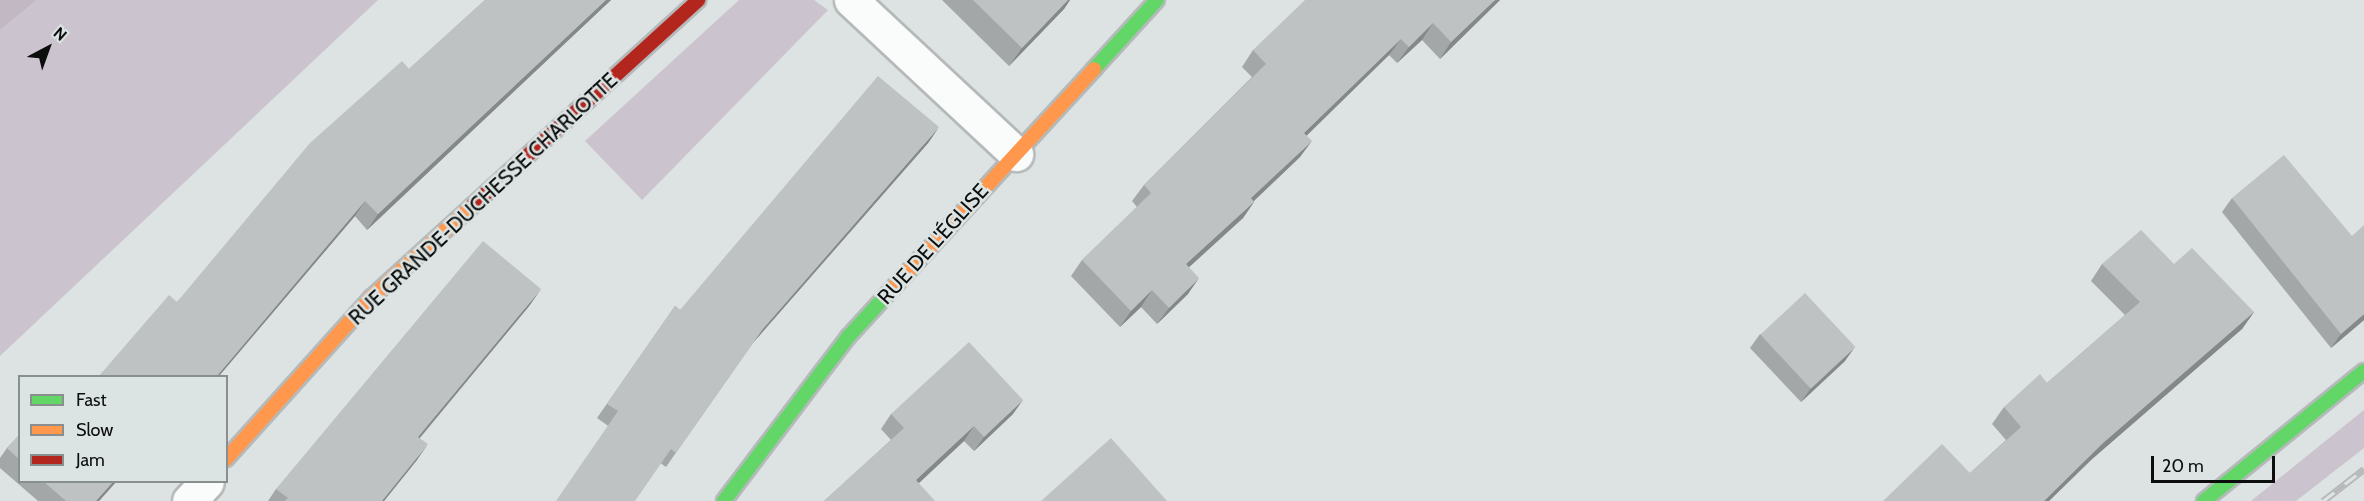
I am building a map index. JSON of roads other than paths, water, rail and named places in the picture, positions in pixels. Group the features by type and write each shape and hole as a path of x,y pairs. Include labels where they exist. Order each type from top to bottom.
{"street":[{"name":"RUE GRANDE-DUCHESSE CHARLOTTE","path":"228,457 372,297 698,0"},
{"path":"851,0 1016,154"},
{"name":"RUE DE L'ÉGLISE","path":"724,501 848,337 1157,0"},
{"path":"2204,501 2364,371"},
{"path":"189,501 206,483"}],"railway":[{"path":"2323,501 2364,469"}]}
